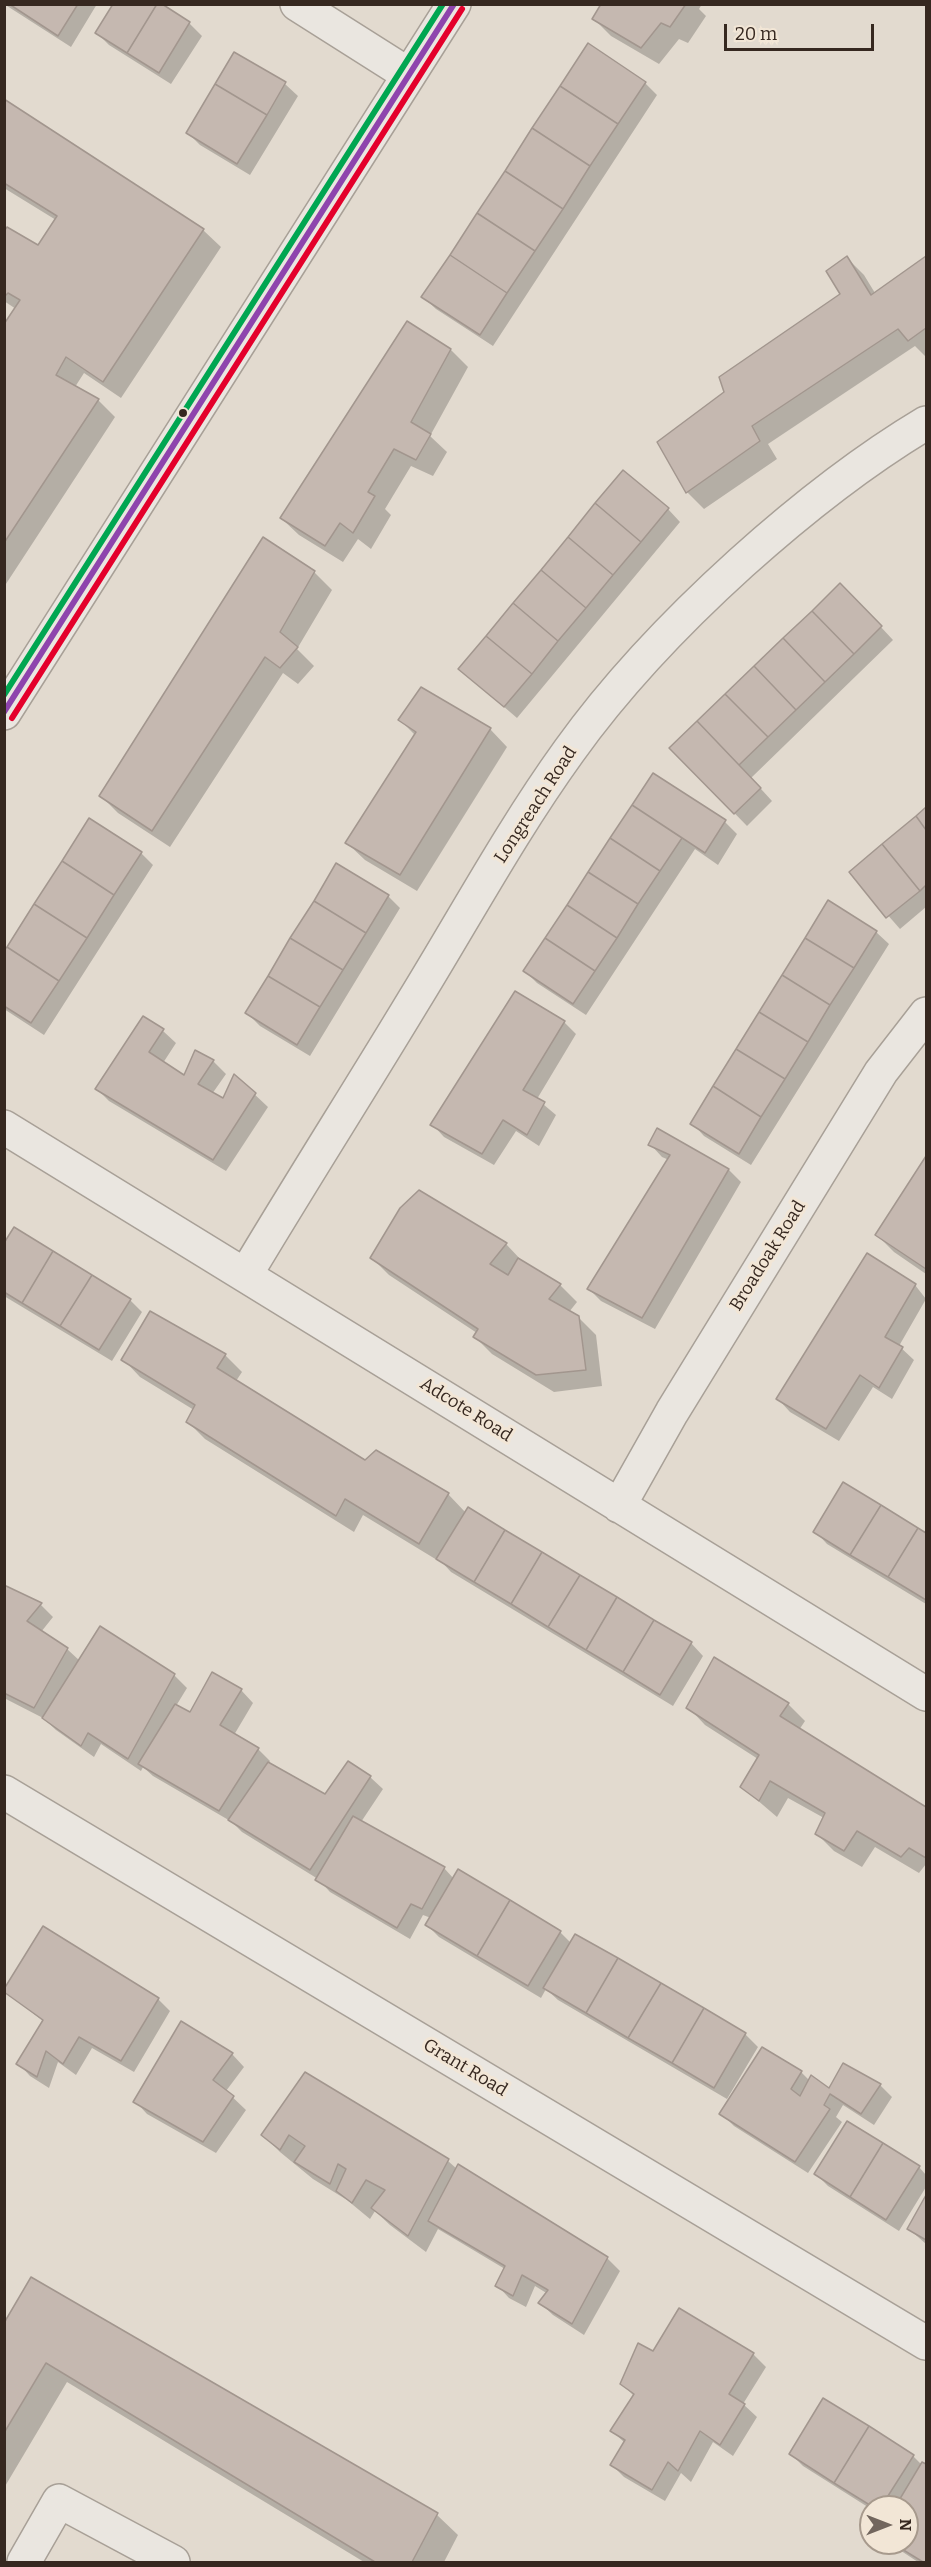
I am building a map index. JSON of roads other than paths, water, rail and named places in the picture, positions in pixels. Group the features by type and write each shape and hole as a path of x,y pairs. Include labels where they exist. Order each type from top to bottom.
{"street":[{"path":"297,4 409,75"},
{"path":"4,712 453,4"},
{"name":"Longreach Road","path":"246,1274 505,851 568,752 603,706 671,629 816,497 858,466 927,423"},
{"name":"Broadoak Road","path":"619,1506 672,1412 881,1072 927,1014"},
{"name":"Adcote Road","path":"4,1127 927,1694"},
{"name":"Grant Road","path":"4,1792 927,2343"},
{"path":"24,2562 59,2501 173,2562"}]}
